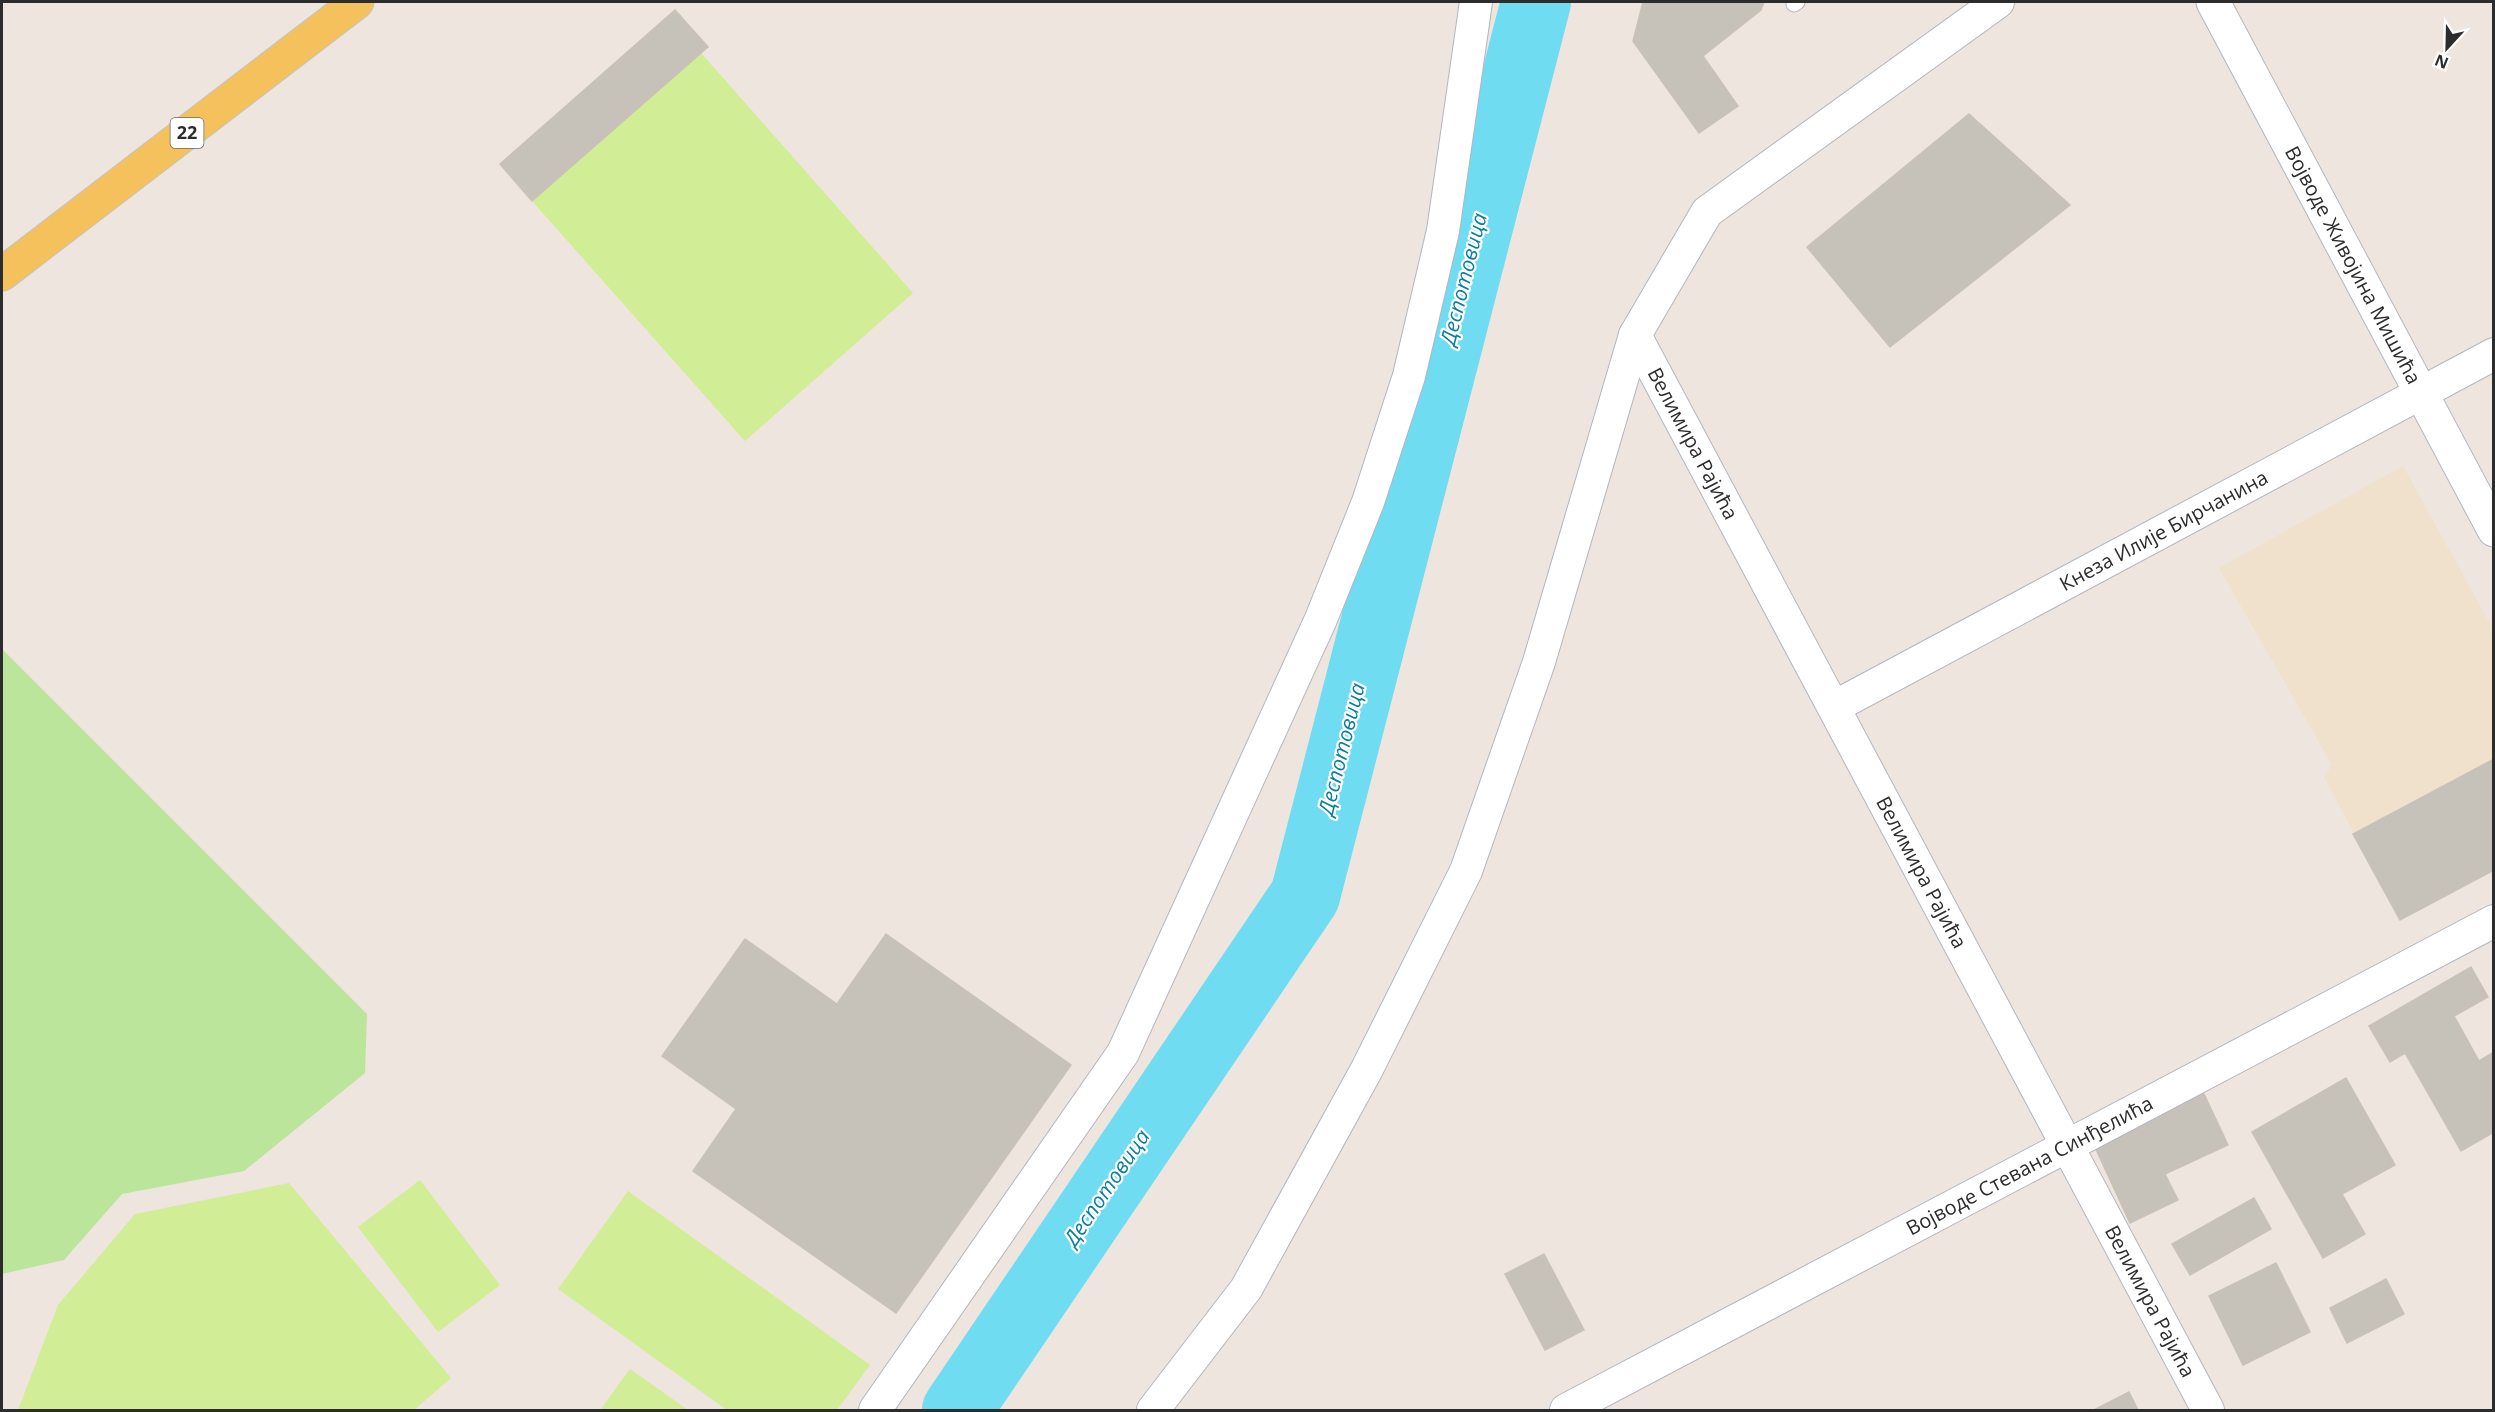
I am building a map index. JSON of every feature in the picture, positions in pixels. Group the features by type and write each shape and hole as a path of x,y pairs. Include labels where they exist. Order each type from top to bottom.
{"main road":[{"name":"22","path":"2,274 357,2"}],"street":[{"path":"875,1410 1123,1053 1321,619 1368,502 1409,376 1443,231 1476,2"},
{"path":"1153,1410 1246,1289 1367,1069 1466,871 1539,662 1635,334 1707,212 1998,2"},
{"name":"Војводе Живојина Мишића","path":"2213,2 2493,530"},
{"name":"Велимира Рајића","path":"1635,334 2208,1410"},
{"name":"Кнеза Илије Бирчанина","path":"1834,707 2421,395 2493,354"},
{"name":"Војводе Стевана Синђелића","path":"1566,1410 2493,921"}],"shaded area":[{"path":"2403,466 2493,629 2493,870 2400,920 2324,777 2332,765 2219,568"}],"green space":[{"path":"701,53 913,293 745,441 532,201"},
{"path":"2,649 367,1014 365,1073 244,1171 122,1194 64,1260 2,1274"},
{"path":"420,1180 500,1285 438,1332 358,1227"},
{"path":"289,1183 451,1378 414,1410 18,1410 58,1305 135,1214"},
{"path":"628,1191 870,1365 837,1410 727,1410 558,1289"},
{"path":"630,1369 688,1410 600,1410"}],"building":[{"path":"1643,2 1764,2 1761,10 1703,56 1738,106 1699,133 1633,41"},
{"path":"675,10 708,47 532,201 500,164"},
{"path":"1969,114 2070,205 1890,347 1807,247"},
{"path":"2494,759 2494,870 2400,920 2353,834"},
{"path":"886,934 1071,1065 896,1313 693,1171 736,1109 662,1056 745,939 837,1004"},
{"path":"2471,967 2488,997 2454,1016 2479,1061 2494,1052 2494,1132 2461,1151 2405,1053 2390,1062 2369,1026"},
{"path":"2346,1078 2395,1165 2342,1194 2365,1234 2323,1258 2252,1132"},
{"path":"2204,1094 2228,1145 2165,1174 2178,1200 2130,1223 2094,1145"},
{"path":"2254,1198 2271,1229 2190,1275 2172,1244"},
{"path":"1544,1254 1584,1330 1545,1350 1505,1274"},
{"path":"2276,1263 2310,1332 2243,1365 2209,1296"},
{"path":"2386,1279 2404,1314 2347,1343 2330,1308"},
{"path":"2129,1392 2138,1410 2094,1410"}],"waterway":[{"name":"Деспотовица","path":"957,1410 1305,896 1536,2"}]}
